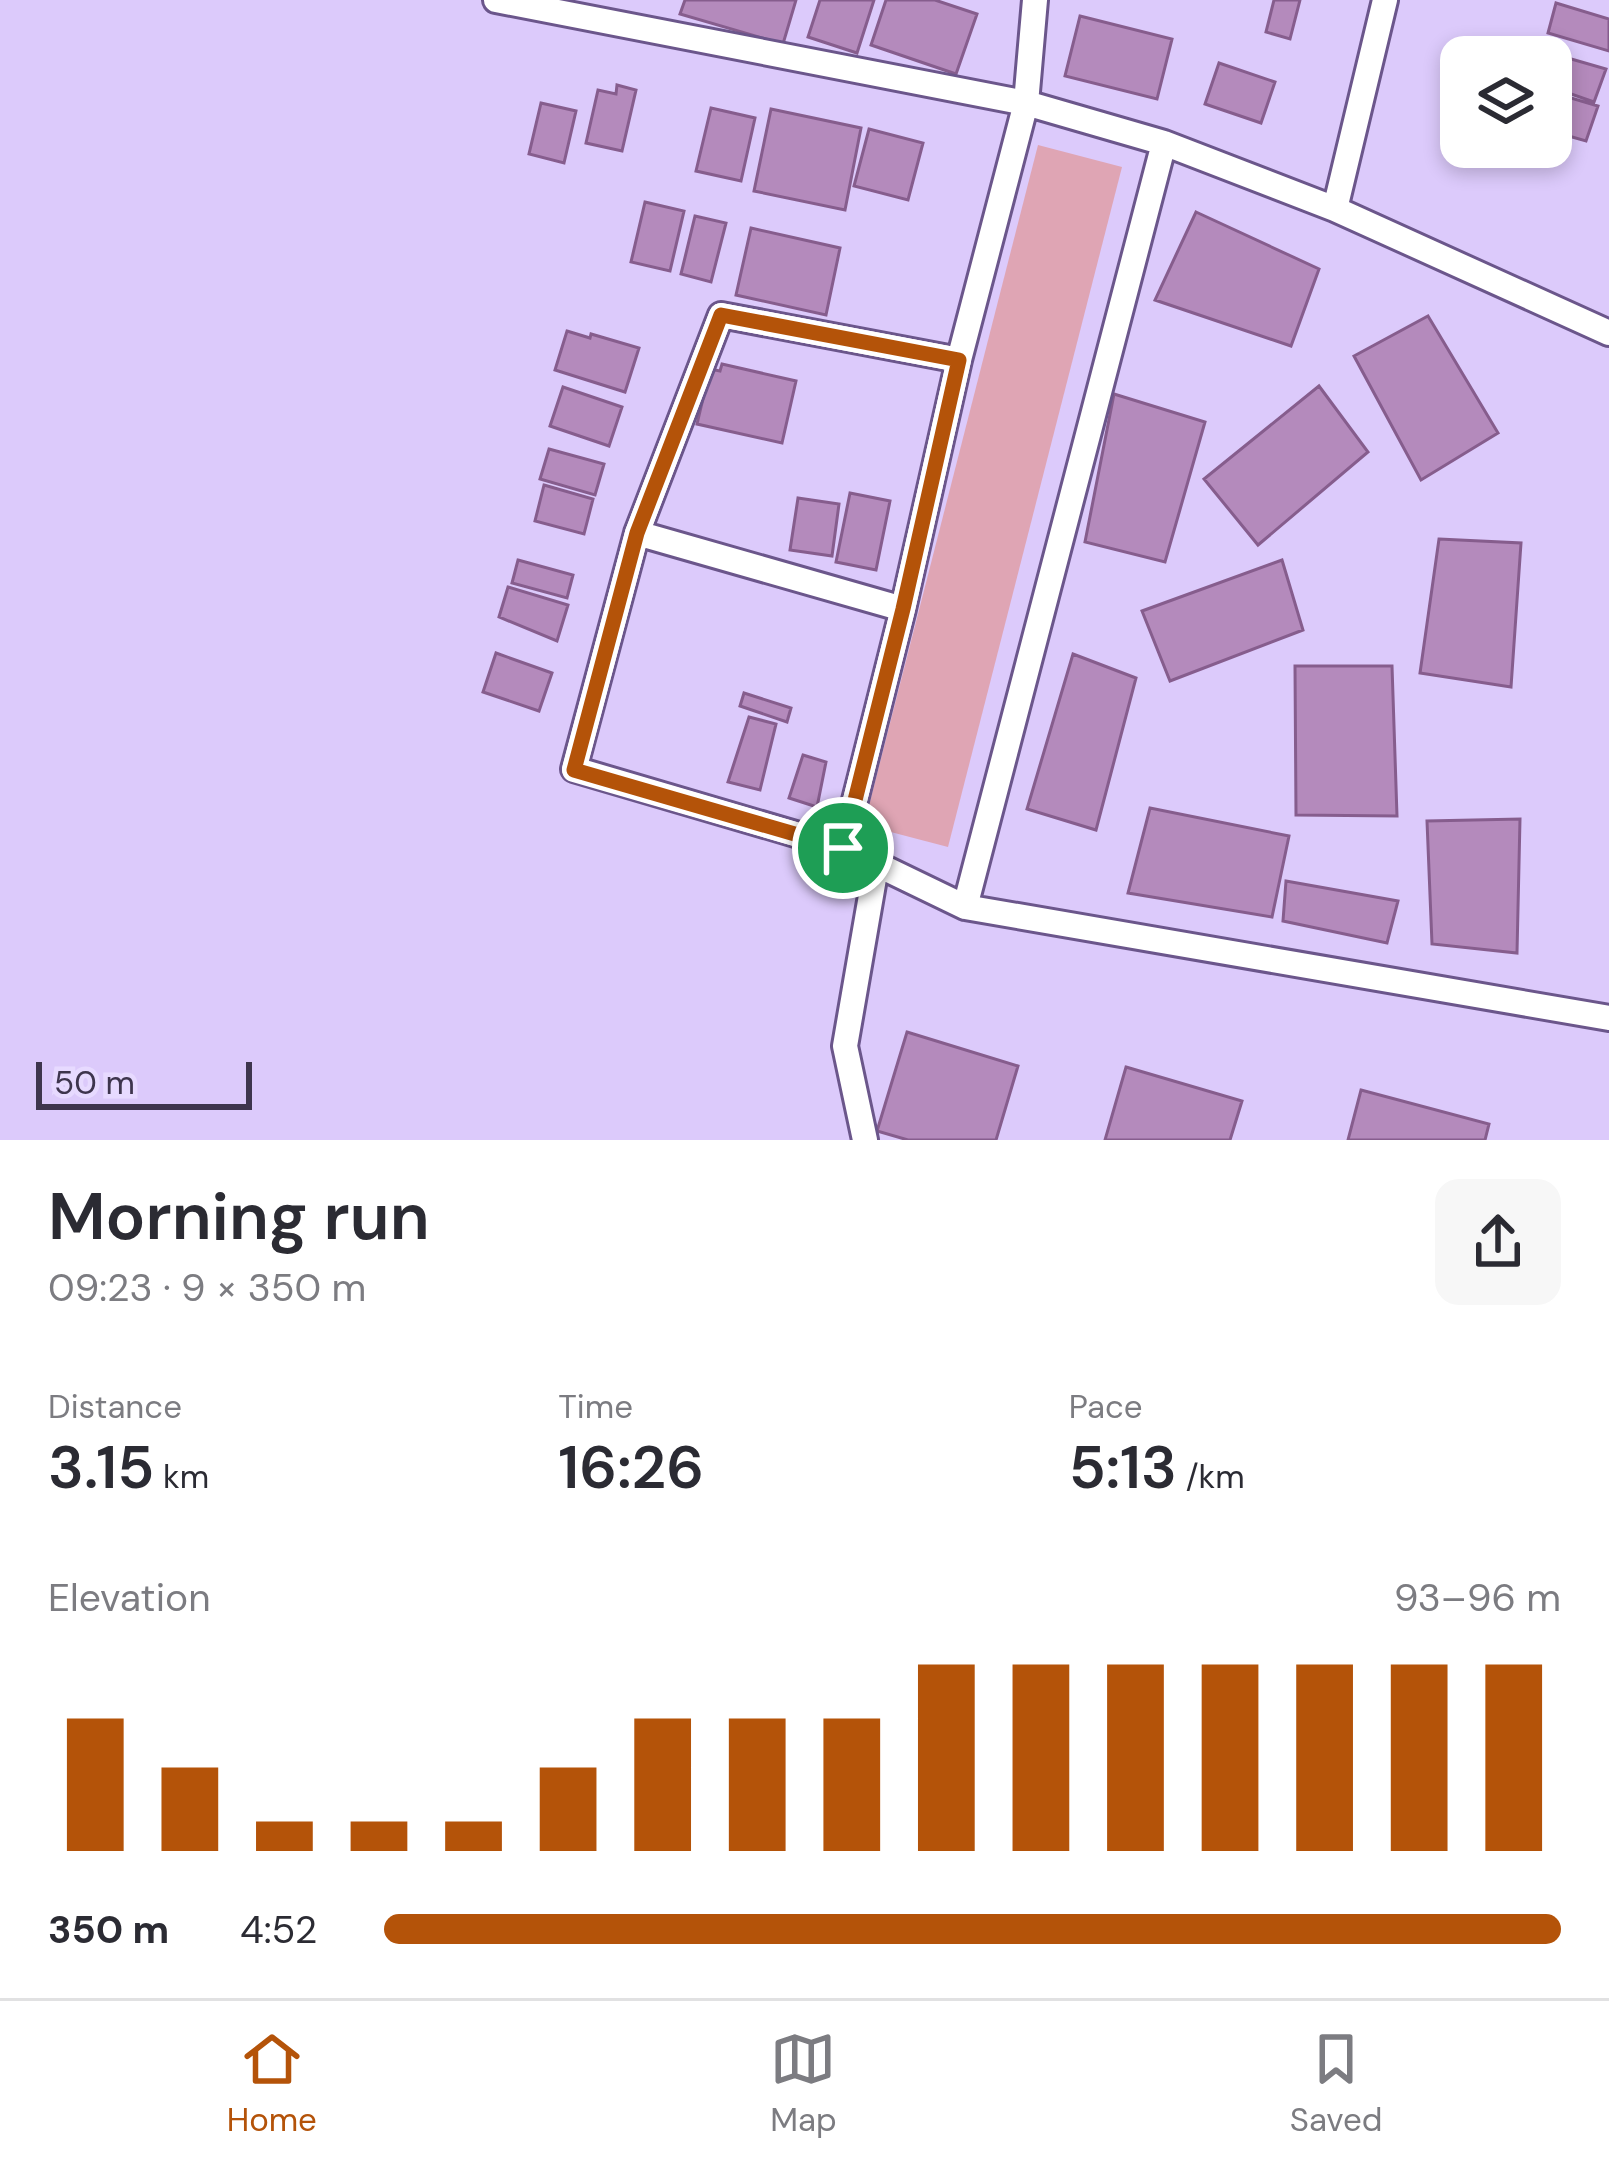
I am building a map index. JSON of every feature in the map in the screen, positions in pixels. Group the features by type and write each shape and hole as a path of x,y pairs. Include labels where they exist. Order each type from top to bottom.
{"street":[{"path":"496,0 1026,104 1164,142 1335,209 1609,333"},
{"path":"843,848 959,360 1026,104 1036,0"},
{"path":"1335,209 1385,0"},
{"path":"965,907 1164,142"},
{"path":"959,360 721,315 637,533 574,770 843,848 965,907 1609,1018"},
{"path":"637,533 903,609"},
{"path":"865,1140 845,1046 877,861"}],"shaded area":[{"path":"1038,145 1122,167 948,847 864,825"}],"building":[{"path":"685,0 796,0 783,44 680,14"},
{"path":"820,0 874,0 857,53 808,37"},
{"path":"886,0 935,0 977,14 956,74 871,45"},
{"path":"1274,0 1300,0 1290,39 1266,32"},
{"path":"1556,3 1609,19 1609,51 1572,40 1572,36 1548,33"},
{"path":"1080,16 1172,39 1157,99 1065,76"},
{"path":"1572,59 1606,69 1594,102 1572,94"},
{"path":"1219,63 1275,82 1261,123 1205,104"},
{"path":"617,85 636,90 622,151 586,143 598,90 616,94"},
{"path":"1572,98 1598,106 1586,141 1572,137"},
{"path":"541,103 576,111 564,163 529,154"},
{"path":"711,108 755,118 741,181 696,171"},
{"path":"771,109 861,128 845,210 754,191"},
{"path":"869,129 923,143 908,200 854,186"},
{"path":"645,202 684,211 670,271 631,262"},
{"path":"1196,212 1319,269 1291,346 1155,300"},
{"path":"695,216 726,223 711,282 681,274"},
{"path":"751,228 840,248 826,315 736,295"},
{"path":"1428,316 1498,433 1421,480 1354,356"},
{"path":"567,331 639,348 625,392 555,370"},
{"path":"722,364 796,381 782,443 697,424 710,369 720,371"},
{"path":"1319,386 1368,452 1258,545 1204,479"},
{"path":"563,387 622,407 609,446 550,426"},
{"path":"1114,394 1205,422 1165,562 1085,542"},
{"path":"549,449 604,464 595,495 540,479"},
{"path":"544,485 593,499 584,534 535,521"},
{"path":"850,493 890,501 876,570 836,562"},
{"path":"798,498 839,504 832,556 790,550"},
{"path":"1439,539 1521,543 1511,687 1420,673"},
{"path":"518,560 573,575 567,598 512,583"},
{"path":"1282,560 1303,630 1170,681 1142,611"},
{"path":"508,587 568,605 557,641 499,617"},
{"path":"496,653 552,673 539,711 483,692"},
{"path":"1073,654 1136,678 1096,830 1027,809"},
{"path":"1295,666 1392,666 1397,816 1296,815"},
{"path":"744,693 791,708 787,722 740,706"},
{"path":"749,717 776,724 760,790 728,782"},
{"path":"803,755 826,762 817,807 789,798"},
{"path":"1150,808 1289,836 1272,917 1128,893"},
{"path":"1520,819 1517,953 1432,944 1427,821"},
{"path":"1286,881 1398,901 1387,943 1283,921"},
{"path":"907,1032 1018,1066 996,1140 908,1140 877,1131"},
{"path":"1126,1067 1242,1101 1230,1140 1105,1140"},
{"path":"1361,1090 1489,1124 1485,1140 1348,1140"}],"route":[{"path":"721,315 959,360 843,848 574,770 637,533 721,315"}]}
